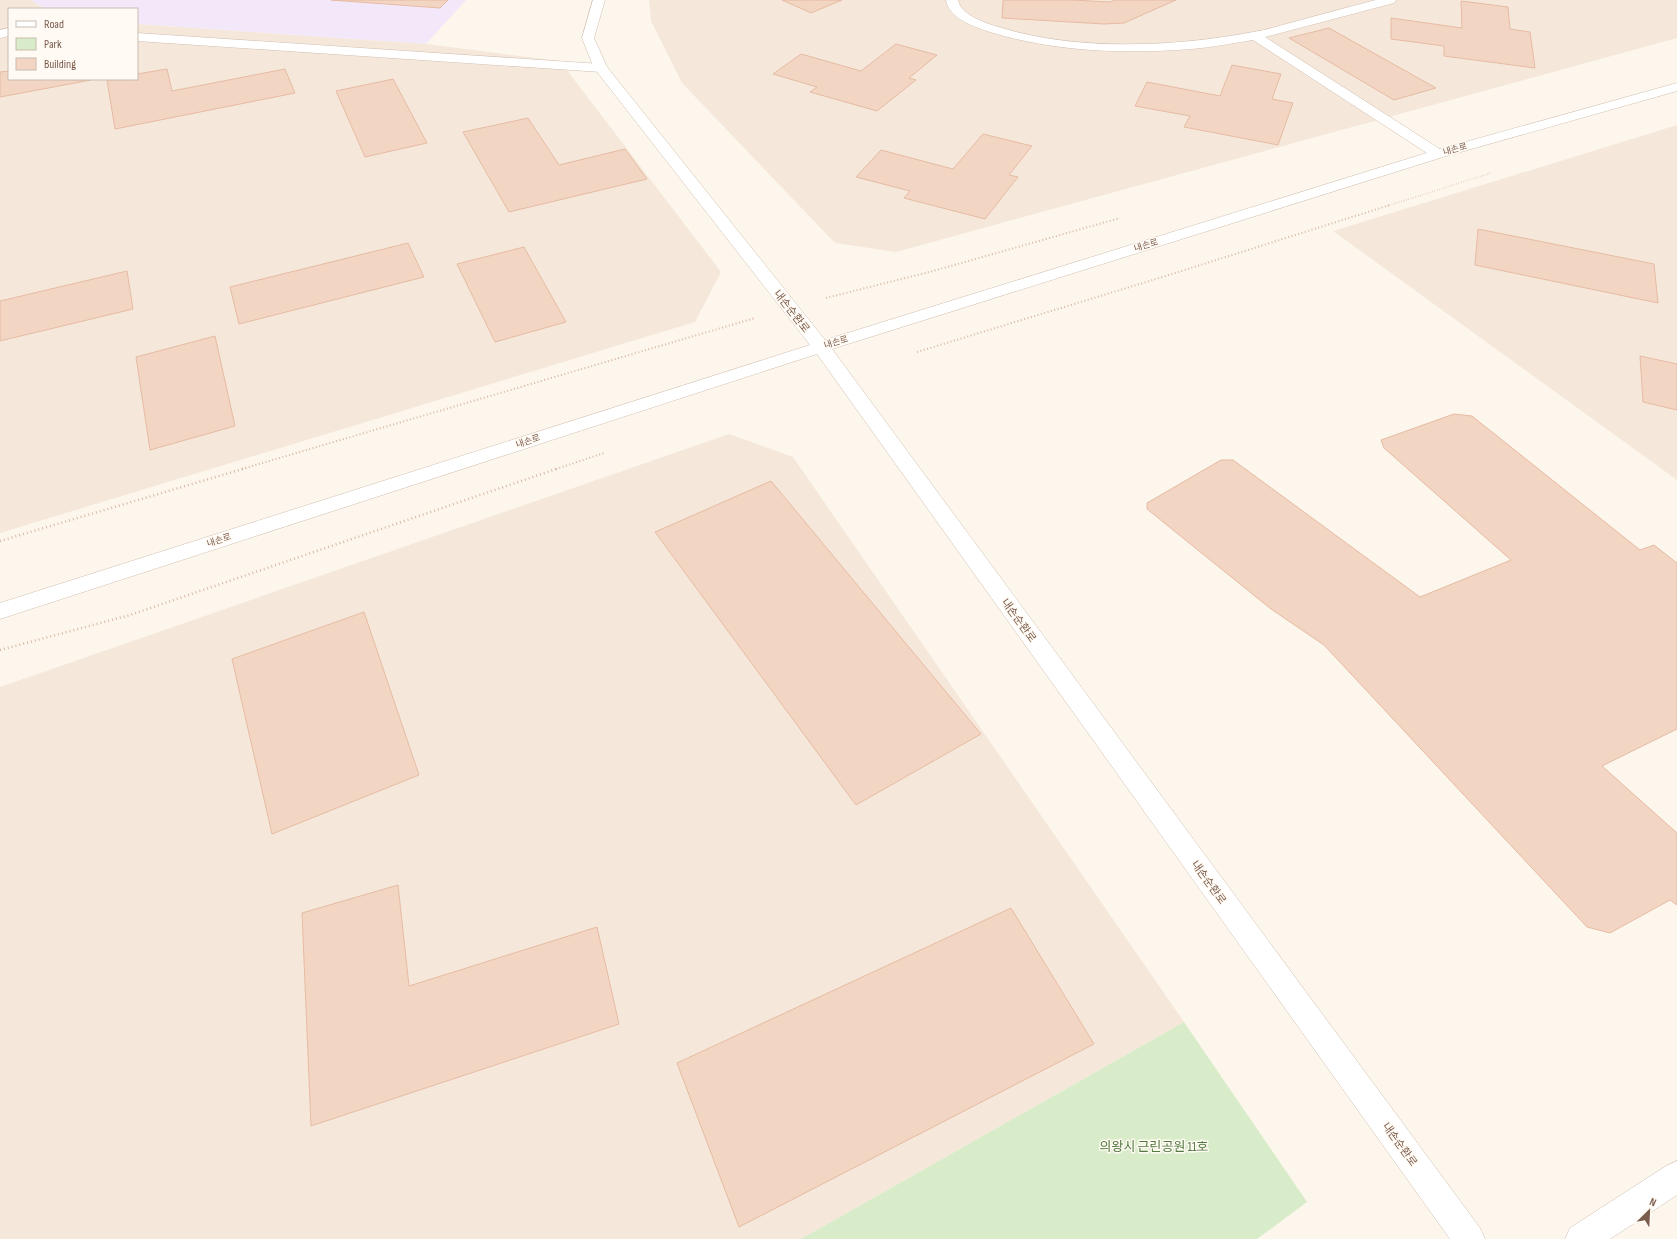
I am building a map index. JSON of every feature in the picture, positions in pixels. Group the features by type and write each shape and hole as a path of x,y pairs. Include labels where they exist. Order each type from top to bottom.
{"street":[{"name":"내손순환로","path":"599,0 588,38 601,68 820,347 1469,1239"},
{"path":"952,0 953,6 973,23 1022,38 1086,47 1194,45 1255,36 1390,0"},
{"path":"1255,36 1438,154"},
{"path":"138,37 601,68"},
{"name":"내손로","path":"0,611 820,347 1438,154 1677,87"},
{"path":"1581,1239 1677,1177"}],"path":[{"path":"0,541 790,308 932,271 1123,218"}],"shaded area":[{"path":"0,0 31,0 43,8 8,8 8,80 138,80 138,24 426,44 560,61 721,272 695,322 0,533"},
{"path":"31,0 466,0 426,44 138,24 138,8 43,8"},
{"path":"649,0 1677,0 1677,38 896,252 835,243 682,83 651,21"},
{"path":"1677,125 1677,480 1333,231"},
{"path":"729,434 793,457 1184,1022 801,1239 0,1239 0,687"}],"green space":[{"name":"의왕시 근린공원 11호","path":"1184,1022 1307,1202 1257,1239 801,1239"}],"building":[{"path":"331,0 448,0 440,8"},
{"path":"782,0 842,0 811,13"},
{"path":"1003,0 1072,0 1110,2 1115,0 1176,0 1124,23 1104,24 1002,18"},
{"path":"1461,1 1508,7 1510,29 1530,32 1535,68 1444,56 1444,46 1391,39 1391,18 1462,28"},
{"path":"1329,28 1436,88 1394,100 1289,38"},
{"path":"896,44 937,55 909,78 916,80 877,111 810,92 817,87 773,74 801,54 861,71"},
{"path":"1232,65 1281,74 1272,99 1293,103 1278,145 1184,127 1190,116 1135,106 1147,82 1220,96"},
{"path":"167,69 172,91 285,69 295,93 115,129 107,80 138,80 138,74"},
{"path":"8,71 8,80 91,80 0,97 0,72"},
{"path":"393,79 427,143 365,157 336,91"},
{"path":"528,118 559,165 625,149 647,179 509,212 463,132"},
{"path":"983,134 1032,146 1009,175 1018,177 985,219 904,198 910,191 856,177 881,150 953,169"},
{"path":"1478,229 1654,264 1658,303 1475,265"},
{"path":"408,243 424,277 239,324 230,287"},
{"path":"524,247 566,322 495,342 457,264"},
{"path":"127,271 133,309 0,341 0,301"},
{"path":"215,336 235,426 150,450 136,357"},
{"path":"1640,356 1677,364 1677,410 1643,402"},
{"path":"1454,414 1472,416 1640,550 1654,545 1677,563 1677,729 1602,766 1677,833 1677,905 1670,900 1610,933 1587,927 1324,645 1271,609 1147,509 1147,503 1221,460 1233,460 1420,597 1511,560 1384,448 1381,440"},
{"path":"771,481 981,734 856,805 655,532"},
{"path":"364,612 419,775 272,834 232,659"},
{"path":"398,885 409,986 597,927 619,1024 311,1126 302,913"},
{"path":"1011,908 1094,1044 739,1227 677,1063"}]}
